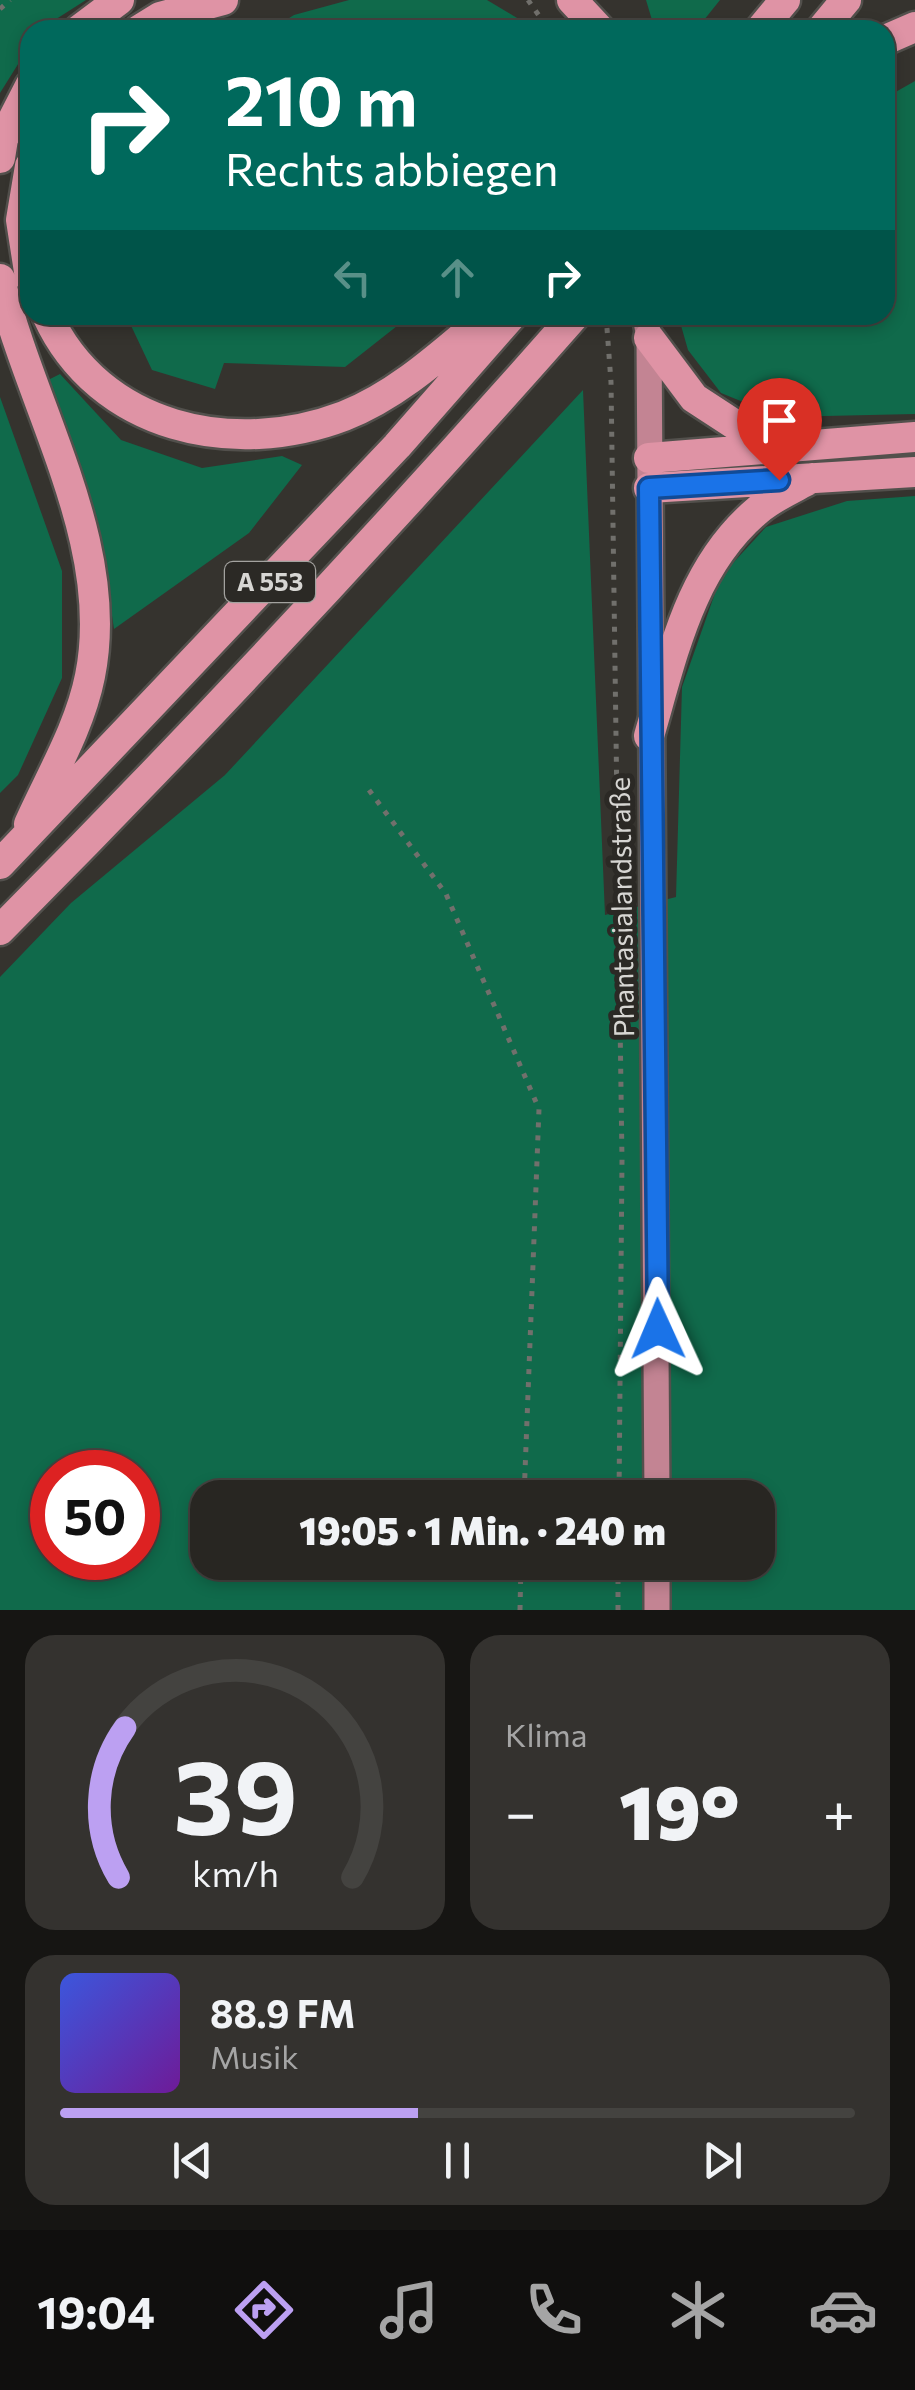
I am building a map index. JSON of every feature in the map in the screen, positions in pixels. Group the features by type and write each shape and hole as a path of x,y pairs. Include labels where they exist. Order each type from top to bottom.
{"highway":[{"path":"92,20 119,0"},
{"path":"155,20 223,0"},
{"path":"572,0 592,20"},
{"path":"768,20 785,0"},
{"path":"829,20 846,0"},
{"path":"0,158 3,139 20,106"},
{"path":"0,279 11,326 76,506 89,564 94,622 90,677 70,734 10,854"},
{"path":"53,325 82,370 123,402 176,427 232,436 292,432 346,415 402,384 476,325"},
{"name":"A 553","path":"10,854 397,446 503,325"},
{"name":"A 553","path":"0,930 428,483 566,325"},
{"path":"647,327 694,398 740,428 822,445"},
{"path":"649,473 822,445 915,437"},
{"path":"649,473 812,478 915,472"},
{"path":"649,736 684,616 717,552 760,508 812,478"}],"main road":[{"name":"Phantasialandstraße","path":"647,327 657,1480"},
{"path":"657,1580 657,1610"}],"path":[{"path":"0,9 10,0"},
{"path":"528,0 544,20"},
{"path":"607,325 611,382 622,1160 618,1480"},
{"path":"370,790 446,894 539,1110 525,1480"},
{"path":"520,1610 521,1580"},
{"path":"618,1580 618,1610"}],"green space":[{"path":"0,0 86,0 55,20 20,20 20,61 0,93"},
{"path":"349,0 487,0 520,20 286,20"},
{"path":"646,0 720,0 704,20 652,20"},
{"path":"915,81 915,414 780,417 721,393 688,350 681,325 895,325 895,92"},
{"path":"131,325 398,325 345,367 224,363 215,389 152,370"},
{"path":"60,374 121,440 202,468 282,456 302,465 249,533 114,629 98,522 46,381"},
{"path":"583,390 605,915 676,897 682,687 721,576 766,527 847,501 915,496 915,1610 0,1610 0,977 71,903 225,775"},
{"path":"0,397 62,571 62,678 18,775 0,793"}],"route":[{"path":"658,1329 649,488 779,480"}]}
